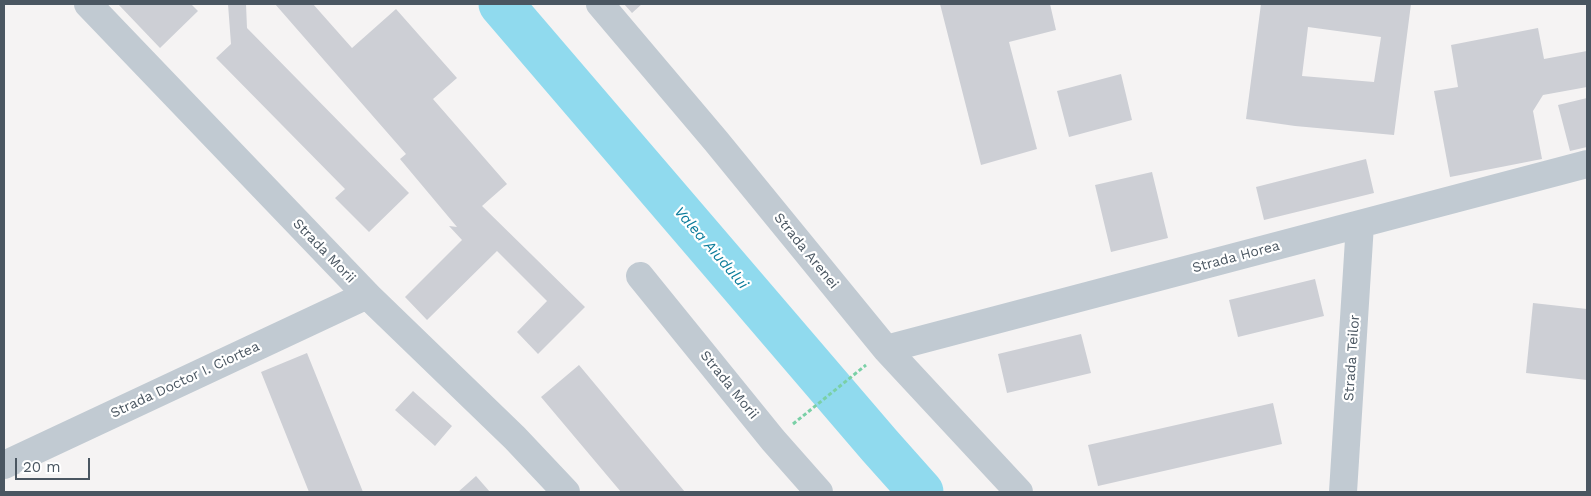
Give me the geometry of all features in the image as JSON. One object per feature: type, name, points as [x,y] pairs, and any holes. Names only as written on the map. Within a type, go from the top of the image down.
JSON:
[{"type":"street","name":"Strada Morii","points":[[88,4],[367,295],[515,438],[566,492]]},
{"type":"street","name":"Strada Arenei","points":[[600,4],[716,140],[886,349],[1019,492]]},
{"type":"street","name":"Strada Horea","points":[[886,349],[1587,164]]},
{"type":"street","name":"Strada Teilor","points":[[1343,492],[1360,224]]},
{"type":"street","name":"Strada Morii","points":[[640,276],[773,440],[819,492]]},
{"type":"street","name":"Strada Doctor I. Ciortea","points":[[4,465],[367,295]]},
{"type":"path","points":[[773,440],[886,349]]},
{"type":"building","points":[[118,4],[191,4],[198,11],[160,48]]},
{"type":"building","points":[[228,4],[246,4],[247,28],[409,193],[369,232],[335,198],[345,189],[216,58],[231,44]]},
{"type":"building","points":[[275,4],[313,4],[352,48],[396,9],[457,78],[433,99],[507,184],[482,206],[585,307],[538,354],[517,332],[547,301],[497,251],[427,320],[405,297],[462,240],[449,226],[457,227],[400,159],[406,154]]},
{"type":"building","points":[[624,4],[642,4],[632,13]]},
{"type":"building","points":[[940,4],[1050,4],[1056,30],[1009,42],[1037,149],[981,165]]},
{"type":"building","points":[[1261,4],[1411,4],[1394,135],[1295,126],[1246,119]],"holes":[[[1308,27],[1381,37],[1374,82],[1302,76]]]},
{"type":"building","points":[[1538,28],[1544,59],[1587,51],[1587,87],[1543,95],[1533,111],[1542,159],[1450,177],[1434,91],[1458,87],[1451,45]]},
{"type":"building","points":[[1121,74],[1132,120],[1069,137],[1057,91]]},
{"type":"building","points":[[1587,98],[1587,147],[1570,151],[1558,105]]},
{"type":"building","points":[[1366,159],[1374,193],[1264,220],[1256,187]]},
{"type":"building","points":[[1152,172],[1168,238],[1111,252],[1095,185]]},
{"type":"building","points":[[1315,279],[1324,316],[1238,337],[1229,300]]},
{"type":"building","points":[[1533,303],[1587,309],[1587,380],[1526,373]]},
{"type":"building","points":[[1081,334],[1091,373],[1007,393],[998,354]]},
{"type":"building","points":[[307,353],[363,492],[309,492],[261,372]]},
{"type":"building","points":[[579,365],[685,492],[621,492],[541,397]]},
{"type":"building","points":[[413,391],[452,426],[435,446],[395,410]]},
{"type":"building","points":[[1273,403],[1282,444],[1098,486],[1088,445]]},
{"type":"building","points":[[476,476],[490,492],[458,492]]},
{"type":"waterway","name":"Valea Aiudului","points":[[501,4],[921,492]]}]
